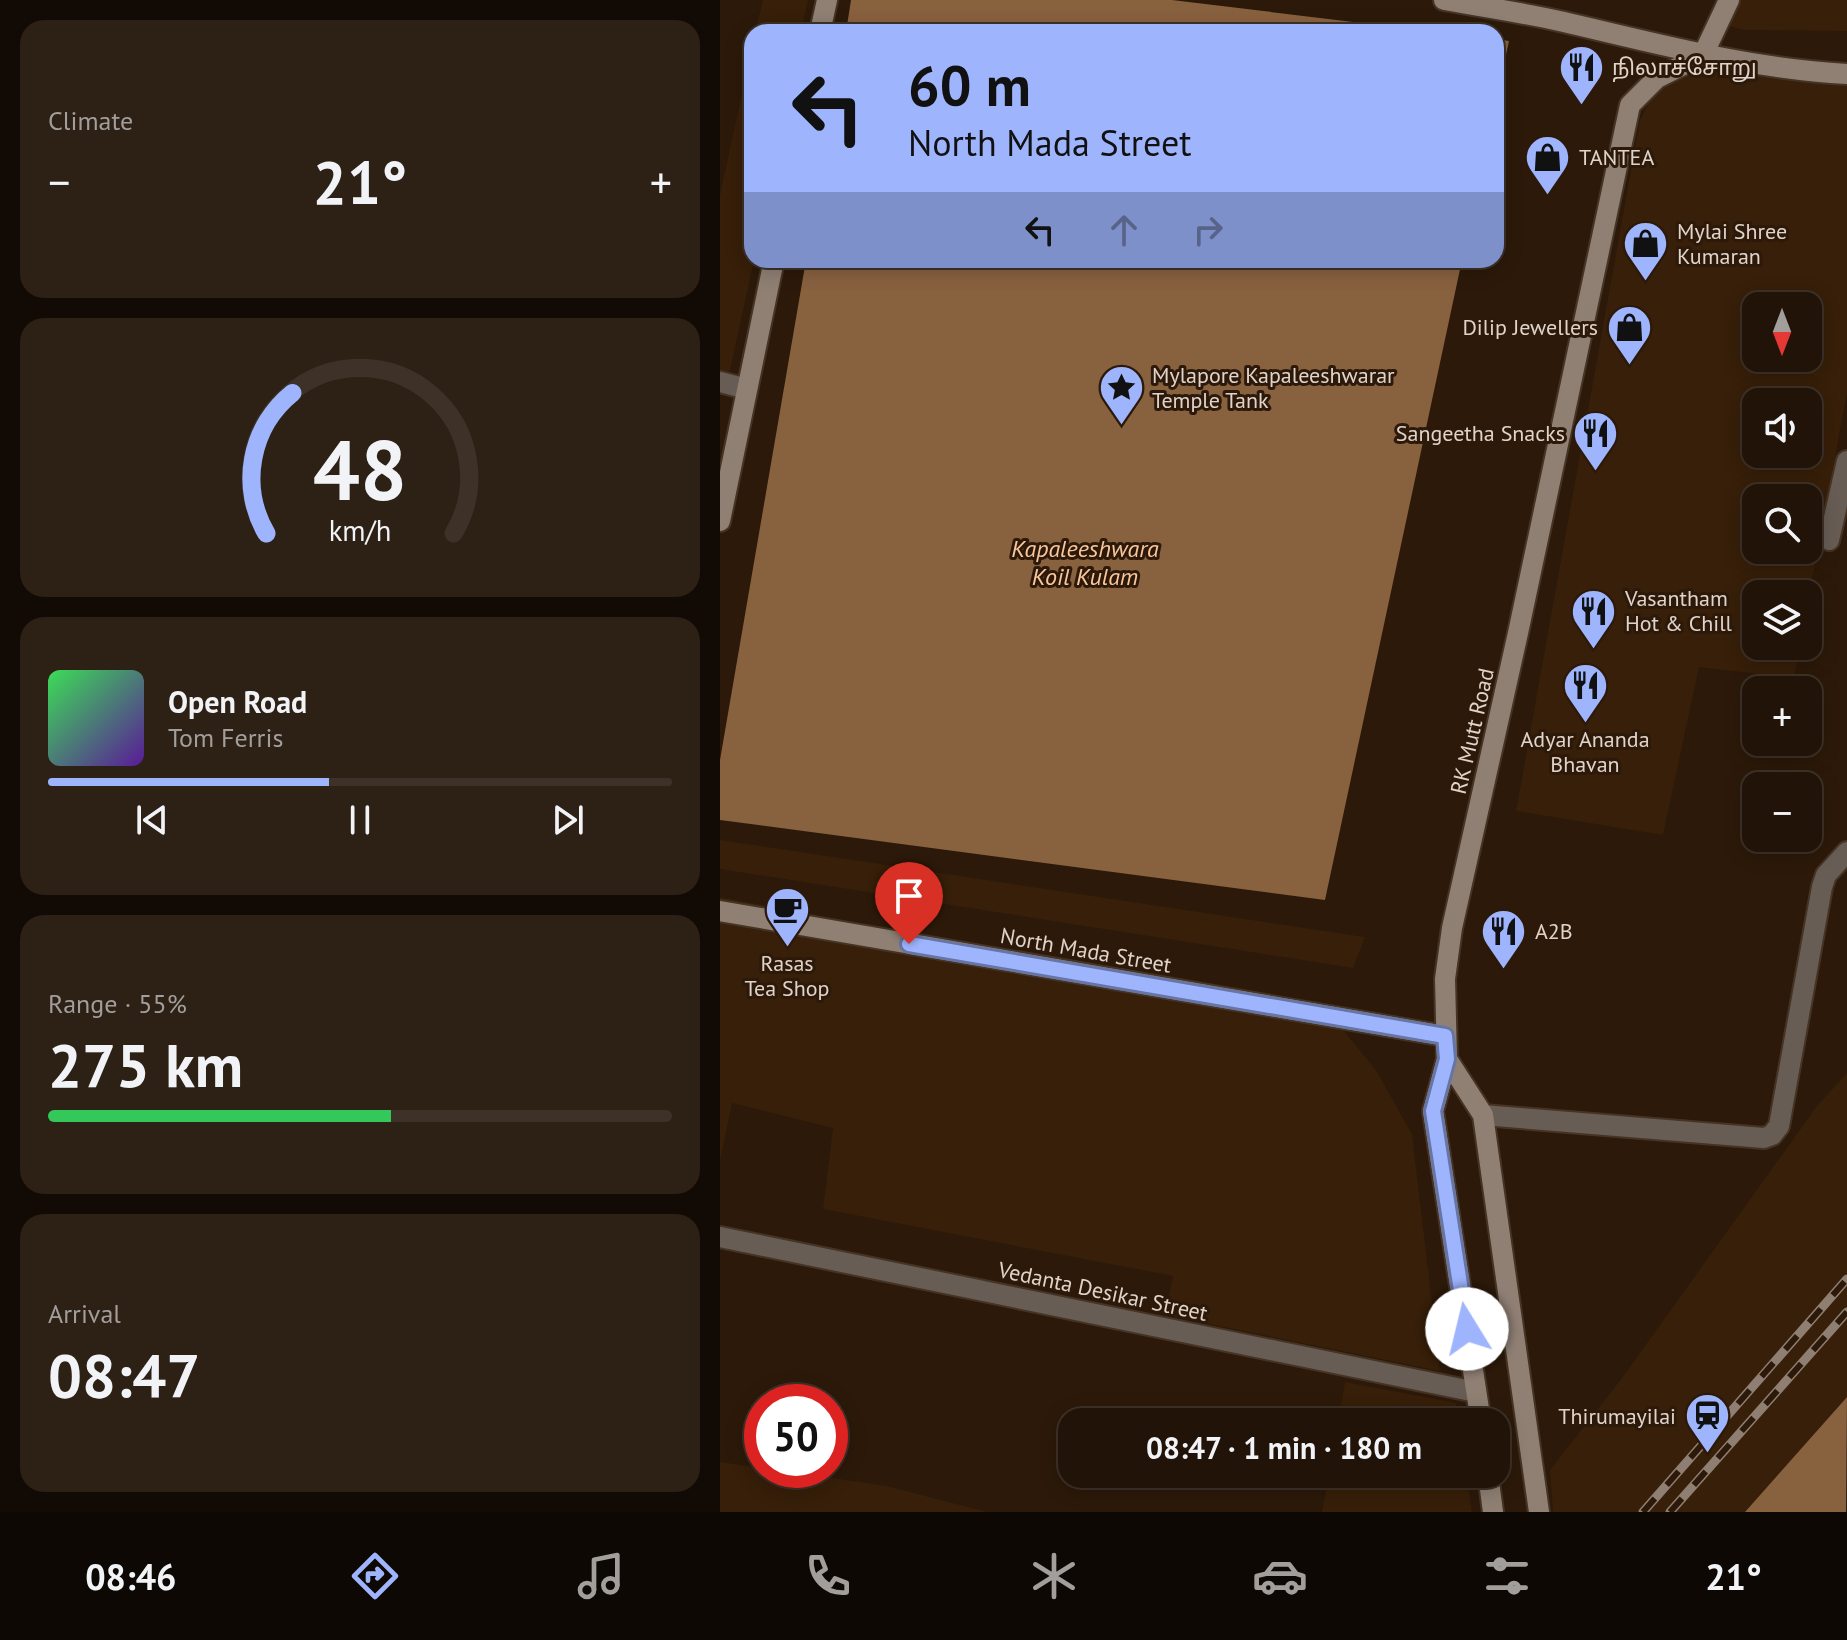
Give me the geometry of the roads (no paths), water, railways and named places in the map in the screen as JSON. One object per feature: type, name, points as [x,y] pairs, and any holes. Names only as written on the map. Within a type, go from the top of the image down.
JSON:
[{"type":"main road","points":[[822,24],[827,0]]},
{"type":"main road","points":[[1444,0],[1560,21],[1703,55],[1801,72],[1847,74]]},
{"type":"main road","points":[[1703,55],[1729,0]]},
{"type":"main road","name":"RK Mutt Road","points":[[1539,1512],[1483,1115],[1447,1059],[1445,979],[1452,928],[1630,105],[1657,78],[1703,55]]},
{"type":"main road","points":[[720,521],[772,268]]},
{"type":"main road","name":"North Mada Street","points":[[720,911],[1445,1036]]},
{"type":"main road","points":[[1447,1059],[1433,1111],[1479,1408]]},
{"type":"main road","points":[[1490,1488],[1493,1512]]},
{"type":"street","points":[[720,382],[747,389]]},
{"type":"street","points":[[1829,540],[1847,461]]},
{"type":"street","points":[[1483,1115],[1764,1138],[1772,1135],[1779,1126],[1822,887],[1826,875],[1847,852]]},
{"type":"street","name":"Vedanta Desikar Street","points":[[720,1237],[1476,1392]]},
{"type":"water","points":[[851,0],[1172,0],[1370,24],[847,24]]},
{"type":"water","points":[[1504,40],[1509,41],[1504,64]]},
{"type":"water","name":"Kapaleeshwara Koil Kulam","points":[[805,268],[1460,268],[1325,900],[720,820],[720,760]]},
{"type":"water","points":[[1847,1397],[1846,1512],[1745,1512]]},
{"type":"railway","points":[[1643,1512],[1847,1279]]},
{"type":"railway","points":[[1670,1512],[1847,1312]]},
{"type":"place","name":"நிலாச்சோறு","points":[[1581,106]]},
{"type":"place","name":"TANTEA","points":[[1548,196]]},
{"type":"place","name":"Mylai Shree Kumaran","points":[[1646,283]]},
{"type":"place","name":"Dilip Jewellers","points":[[1629,366]]},
{"type":"place","name":"Mylapore Kapaleeshwarar Temple Tank","points":[[1121,427]]},
{"type":"place","name":"Sangeetha Snacks","points":[[1596,472]]},
{"type":"place","name":"Vasantham Hot & Chill","points":[[1594,650]]},
{"type":"place","name":"Adyar Ananda Bhavan","points":[[1585,725]]},
{"type":"place","name":"Rasas Tea Shop","points":[[787,949]]},
{"type":"place","name":"A2B","points":[[1504,970]]},
{"type":"place","name":"Thirumayilai","points":[[1707,1455]]}]
